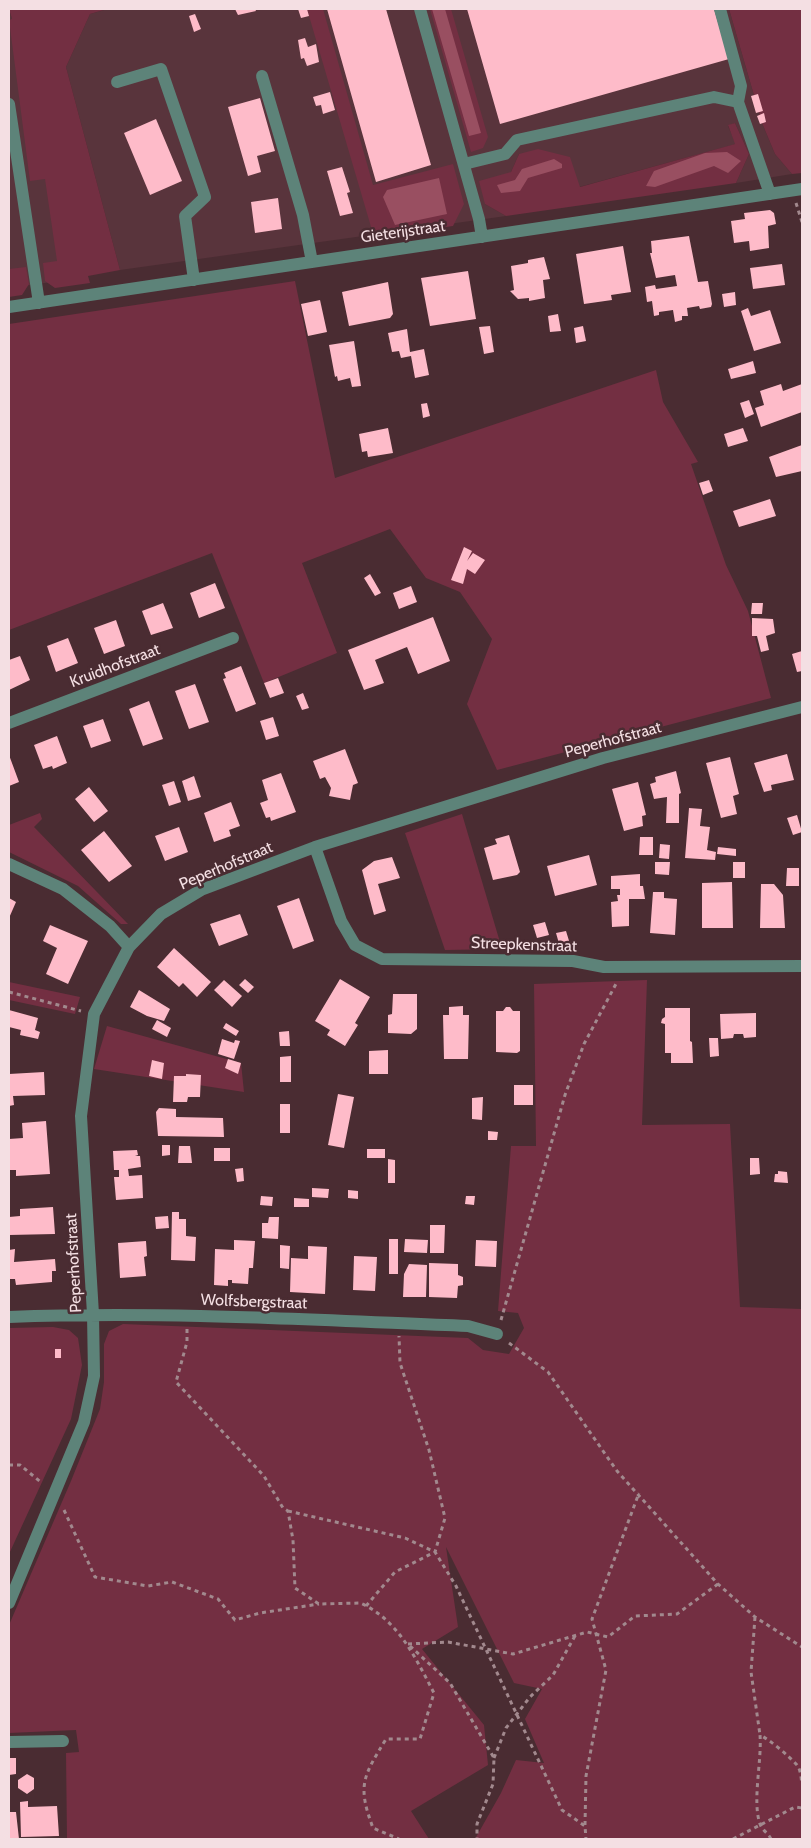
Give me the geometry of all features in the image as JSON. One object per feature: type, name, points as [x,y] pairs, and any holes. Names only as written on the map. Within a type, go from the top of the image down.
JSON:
[{"type":"street","points":[[420,9],[464,164],[482,237]]},
{"type":"street","points":[[720,9],[742,86],[738,102],[770,194]]},
{"type":"street","points":[[117,82],[161,69],[206,197],[185,216],[194,280]]},
{"type":"street","points":[[262,76],[303,215],[312,262]]},
{"type":"street","points":[[464,164],[505,154],[517,140],[714,97],[738,102]]},
{"type":"street","points":[[9,104],[39,302]]},
{"type":"street","name":"Gieterijstraat","points":[[9,307],[802,189]]},
{"type":"street","name":"Kruidhofstraat","points":[[9,723],[233,638]]},
{"type":"street","name":"Peperhofstraat","points":[[9,1602],[84,1422],[94,1376],[93,1314],[81,1116],[94,1014],[129,947],[161,914],[201,890],[315,846],[603,758],[802,708]]},
{"type":"street","name":"Streepkenstraat","points":[[315,846],[341,921],[355,945],[382,959],[573,961],[604,967],[802,966]]},
{"type":"street","points":[[9,864],[63,889],[110,926],[129,947]]},
{"type":"street","name":"Wolfsbergstraat","points":[[9,1317],[93,1314],[398,1323],[468,1326],[497,1334]]},
{"type":"street","points":[[9,1742],[63,1741]]},
{"type":"path","points":[[620,978],[584,1044],[565,1095],[535,1194],[514,1280],[497,1334],[548,1372],[617,1471],[639,1493],[718,1584],[754,1617],[802,1647]]},
{"type":"path","points":[[9,992],[84,1012]]},
{"type":"path","points":[[188,1316],[186,1342],[176,1382],[264,1476],[283,1508],[288,1511],[405,1538],[434,1552],[456,1586],[562,1810],[585,1826]]},
{"type":"path","points":[[366,1606],[395,1572],[434,1552],[445,1518],[429,1450],[400,1363],[398,1323]]},
{"type":"path","points":[[9,1466],[20,1466],[48,1487]]},
{"type":"path","points":[[586,1839],[586,1776],[606,1670],[592,1619],[639,1493]]},
{"type":"path","points":[[63,1509],[95,1577],[148,1586],[172,1582],[218,1599],[235,1620],[260,1613],[319,1604],[360,1603],[366,1606],[390,1625],[450,1682],[494,1758]]},
{"type":"path","points":[[288,1511],[293,1540],[294,1588],[319,1604]]},
{"type":"path","points":[[408,1644],[448,1642],[486,1647],[513,1654],[587,1632],[608,1636],[635,1616],[677,1614],[718,1584]]},
{"type":"path","points":[[754,1617],[751,1672],[762,1757],[756,1787],[760,1825],[771,1839]]},
{"type":"path","points":[[477,1839],[477,1824],[492,1784],[494,1758],[506,1728],[530,1697],[553,1675],[575,1635]]},
{"type":"path","points":[[399,1839],[373,1828],[365,1808],[362,1784],[370,1765],[386,1739],[420,1739],[434,1693],[408,1644]]},
{"type":"path","points":[[760,1735],[772,1741],[779,1750],[798,1766],[802,1784]]},
{"type":"path","points":[[733,1839],[795,1807],[802,1808]]},
{"type":"shaded area","points":[[9,9],[88,277],[9,288]]},
{"type":"shaded area","points":[[9,9],[107,9],[90,14],[66,67],[120,270],[88,276],[90,283],[55,288],[45,281],[43,263],[57,261],[45,179],[30,181],[9,20],[12,19]]},
{"type":"shaded area","points":[[107,9],[729,9],[762,123],[775,154],[792,174],[736,183],[749,154],[735,123],[728,126],[736,144],[579,187],[519,154],[511,172],[485,204],[506,216],[120,270],[66,67],[90,14]]},
{"type":"shaded area","points":[[307,9],[323,9],[373,185],[453,164],[464,204],[453,226],[374,237]]},
{"type":"shaded area","points":[[430,9],[451,9],[488,137],[483,148],[471,152]]},
{"type":"shaded area","points":[[432,9],[445,9],[481,133],[469,136]]},
{"type":"shaded area","points":[[729,9],[802,9],[802,173],[792,174],[775,154],[762,123]]},
{"type":"shaded area","points":[[735,123],[749,154],[736,183],[506,216],[485,204],[479,181],[511,172],[519,154],[538,149],[570,157],[580,187],[735,144],[728,125]]},
{"type":"shaded area","points":[[727,152],[741,161],[728,173],[714,166],[655,187],[646,186],[654,171],[705,153]]},
{"type":"shaded area","points":[[554,159],[562,164],[562,168],[528,178],[520,191],[501,193],[497,185],[515,180],[522,169]]},
{"type":"shaded area","points":[[439,178],[447,214],[395,225],[383,197],[387,190]]},
{"type":"shaded area","points":[[26,267],[29,284],[22,295],[9,297],[9,269]]},
{"type":"shaded area","points":[[295,281],[335,478],[656,370],[663,402],[698,462],[691,464],[726,565],[748,611],[771,698],[497,770],[467,704],[492,639],[460,592],[426,578],[390,529],[302,563],[337,653],[264,683],[212,553],[9,630],[9,324]]},
{"type":"shaded area","points":[[40,813],[42,819],[34,827],[128,924],[121,924],[78,886],[9,852],[9,825]]},
{"type":"shaded area","points":[[462,814],[502,949],[445,950],[405,833]]},
{"type":"shaded area","points":[[647,980],[642,1125],[730,1124],[740,1307],[802,1309],[802,1839],[475,1839],[501,1793],[516,1760],[544,1763],[525,1719],[542,1689],[514,1683],[446,1547],[458,1627],[422,1649],[484,1725],[488,1765],[411,1811],[429,1839],[67,1839],[66,1753],[79,1752],[76,1730],[9,1733],[9,1625],[100,1409],[104,1382],[104,1344],[109,1331],[123,1324],[468,1338],[483,1350],[509,1354],[524,1328],[518,1313],[498,1311],[511,1146],[536,1146],[534,984]]},
{"type":"shaded area","points":[[9,982],[80,997],[75,1014],[9,1000]]},
{"type":"shaded area","points":[[107,1026],[241,1063],[244,1092],[94,1069]]},
{"type":"shaded area","points":[[53,1327],[69,1330],[78,1338],[82,1365],[71,1419],[9,1554],[9,1328]]},
{"type":"building","points":[[235,9],[255,9],[256,11],[238,15]]},
{"type":"building","points":[[298,9],[307,9],[309,16],[301,18]]},
{"type":"building","points":[[327,9],[386,9],[431,165],[376,182]]},
{"type":"building","points":[[467,9],[714,9],[729,59],[500,124]]},
{"type":"building","points":[[195,14],[201,29],[194,32],[189,16]]},
{"type":"building","points":[[305,38],[308,47],[316,44],[319,62],[307,66],[304,58],[301,59],[298,40]]},
{"type":"building","points":[[330,92],[335,110],[323,114],[321,105],[316,106],[313,97]]},
{"type":"building","points":[[758,94],[763,111],[756,113],[751,96]]},
{"type":"building","points":[[260,98],[275,151],[257,156],[261,172],[248,176],[228,107]]},
{"type":"building","points":[[764,113],[766,122],[760,124],[757,116]]},
{"type":"building","points":[[156,119],[182,181],[150,195],[124,133]]},
{"type":"building","points":[[342,167],[350,192],[347,193],[353,213],[340,216],[327,171]]},
{"type":"building","points":[[278,198],[282,229],[255,233],[251,202]]},
{"type":"building","points":[[770,210],[774,213],[776,224],[768,226],[769,248],[750,251],[749,241],[734,243],[731,221],[745,219],[744,213]]},
{"type":"building","points":[[689,236],[698,282],[708,281],[711,307],[700,309],[699,306],[687,308],[688,316],[682,316],[682,320],[675,322],[673,310],[659,312],[659,315],[654,316],[652,301],[647,302],[645,287],[655,285],[656,289],[677,286],[675,275],[656,278],[650,253],[652,253],[651,241]]},
{"type":"building","points":[[623,246],[631,292],[611,295],[612,300],[584,304],[576,254]]},
{"type":"building","points":[[544,257],[550,279],[543,280],[545,298],[529,301],[529,298],[518,299],[510,291],[514,290],[511,266],[528,263],[528,260]]},
{"type":"building","points":[[782,264],[785,285],[753,289],[750,268]]},
{"type":"building","points":[[468,271],[476,319],[430,326],[421,278]]},
{"type":"building","points":[[388,282],[393,314],[390,318],[349,326],[342,292]]},
{"type":"building","points":[[735,292],[736,305],[724,307],[722,294]]},
{"type":"building","points":[[320,300],[327,332],[308,336],[301,304]]},
{"type":"building","points":[[748,308],[751,316],[770,310],[781,343],[754,351],[741,311]]},
{"type":"building","points":[[558,314],[561,331],[550,332],[548,316]]},
{"type":"building","points":[[490,326],[494,352],[484,354],[479,327]]},
{"type":"building","points":[[583,326],[586,341],[576,343],[574,328]]},
{"type":"building","points":[[407,329],[410,352],[424,349],[429,375],[415,378],[411,356],[401,358],[399,351],[392,352],[388,333]]},
{"type":"building","points":[[354,341],[361,386],[352,387],[350,378],[338,381],[337,376],[335,377],[329,345]]},
{"type":"building","points":[[753,361],[756,373],[731,379],[728,369]]},
{"type":"building","points":[[781,384],[783,391],[802,384],[802,412],[761,427],[755,408],[764,405],[760,391]]},
{"type":"building","points":[[749,400],[754,414],[745,418],[740,403]]},
{"type":"building","points":[[427,403],[430,416],[423,418],[421,404]]},
{"type":"building","points":[[388,428],[393,453],[368,457],[367,451],[362,452],[359,434]]},
{"type":"building","points":[[743,428],[748,441],[728,447],[724,434]]},
{"type":"building","points":[[802,445],[802,471],[776,477],[769,457]]},
{"type":"building","points":[[709,480],[713,491],[703,495],[699,483]]},
{"type":"building","points":[[770,499],[776,516],[739,527],[733,511]]},
{"type":"building","points":[[464,547],[472,551],[467,561],[473,553],[485,560],[475,574],[467,569],[463,584],[451,580]]},
{"type":"building","points":[[370,574],[381,593],[375,596],[364,578]]},
{"type":"building","points":[[215,583],[225,608],[199,618],[190,593]]},
{"type":"building","points":[[411,586],[417,602],[399,609],[393,593]]},
{"type":"building","points":[[163,603],[173,628],[151,635],[142,611]]},
{"type":"building","points":[[752,603],[763,603],[762,614],[751,614]]},
{"type":"building","points":[[433,617],[450,661],[418,674],[407,647],[375,660],[384,683],[364,690],[348,650]]},
{"type":"building","points":[[752,618],[773,619],[775,633],[766,636],[769,650],[761,652],[757,636],[752,636]]},
{"type":"building","points":[[116,620],[125,646],[104,654],[94,628]]},
{"type":"building","points":[[68,638],[78,663],[56,672],[47,646]]},
{"type":"building","points":[[802,651],[802,671],[797,672],[792,654]]},
{"type":"building","points":[[20,656],[30,680],[9,690],[9,660]]},
{"type":"building","points":[[241,666],[256,704],[236,712],[223,679],[226,678],[224,673]]},
{"type":"building","points":[[278,678],[284,693],[270,698],[264,683]]},
{"type":"building","points":[[195,684],[209,722],[189,729],[175,691]]},
{"type":"building","points":[[303,693],[309,708],[302,710],[296,696]]},
{"type":"building","points":[[149,701],[163,739],[143,746],[129,709]]},
{"type":"building","points":[[273,717],[279,736],[266,740],[260,721]]},
{"type":"building","points":[[103,719],[111,741],[91,748],[83,726]]},
{"type":"building","points":[[57,736],[67,763],[53,769],[52,766],[43,769],[34,745]]},
{"type":"building","points":[[345,749],[358,783],[353,785],[350,800],[329,796],[331,788],[325,777],[320,779],[313,761]]},
{"type":"building","points":[[787,754],[794,780],[771,785],[772,790],[764,792],[754,763]]},
{"type":"building","points":[[9,755],[19,782],[9,786]]},
{"type":"building","points":[[730,757],[739,794],[733,796],[737,814],[721,818],[706,763]]},
{"type":"building","points":[[676,771],[681,793],[679,794],[679,823],[666,823],[667,797],[654,799],[650,784],[656,782],[655,777]]},
{"type":"building","points":[[281,773],[296,812],[271,821],[270,817],[266,818],[260,803],[268,800],[262,780]]},
{"type":"building","points":[[194,776],[201,797],[188,801],[182,781]]},
{"type":"building","points":[[174,781],[181,802],[169,806],[162,785]]},
{"type":"building","points":[[638,782],[646,815],[642,816],[643,826],[624,831],[612,789]]},
{"type":"building","points":[[89,787],[108,811],[94,822],[75,799]]},
{"type":"building","points":[[231,802],[240,826],[229,830],[231,836],[214,842],[204,813]]},
{"type":"building","points":[[689,808],[702,809],[700,826],[710,827],[707,850],[716,852],[715,860],[685,858]]},
{"type":"building","points":[[797,815],[802,832],[793,835],[787,818]]},
{"type":"building","points":[[179,827],[188,852],[165,861],[155,836]]},
{"type":"building","points":[[104,831],[132,866],[109,882],[81,850]]},
{"type":"building","points":[[509,835],[520,872],[517,875],[493,880],[484,848],[497,844],[495,839]]},
{"type":"building","points":[[640,837],[653,837],[653,855],[639,855]]},
{"type":"building","points":[[660,844],[670,845],[669,859],[659,858]]},
{"type":"building","points":[[718,847],[736,849],[736,856],[717,854]]},
{"type":"building","points":[[589,855],[597,885],[555,896],[547,866]]},
{"type":"building","points":[[392,857],[400,878],[378,884],[386,911],[374,915],[362,870],[374,861]]},
{"type":"building","points":[[655,862],[670,862],[669,875],[655,874]]},
{"type":"building","points":[[733,862],[745,862],[745,878],[733,878]]},
{"type":"building","points":[[787,868],[799,868],[799,886],[786,886]]},
{"type":"building","points":[[640,874],[640,886],[643,886],[645,899],[629,899],[629,926],[612,927],[611,902],[618,901],[617,895],[620,895],[620,889],[611,889],[611,876]]},
{"type":"building","points":[[732,882],[733,928],[702,928],[702,883]]},
{"type":"building","points":[[761,884],[774,884],[783,895],[785,928],[760,928]]},
{"type":"building","points":[[653,892],[664,892],[664,898],[677,899],[675,935],[650,933]]},
{"type":"building","points":[[9,898],[16,902],[9,918]]},
{"type":"building","points":[[299,898],[314,941],[293,949],[277,906]]},
{"type":"building","points":[[240,914],[248,935],[219,946],[210,924]]},
{"type":"building","points":[[545,922],[549,935],[537,938],[533,925]]},
{"type":"building","points":[[50,925],[88,941],[68,984],[46,974],[57,948],[43,941]]},
{"type":"building","points":[[566,931],[570,944],[560,947],[556,933]]},
{"type":"building","points":[[174,948],[211,982],[197,997],[183,983],[179,987],[157,967]]},
{"type":"building","points":[[245,979],[254,987],[248,993],[239,985]]},
{"type":"building","points":[[340,979],[370,997],[355,1023],[358,1025],[345,1046],[327,1035],[330,1030],[315,1021]]},
{"type":"building","points":[[224,980],[242,996],[232,1007],[214,990]]},
{"type":"building","points":[[139,990],[170,1009],[164,1021],[147,1016],[130,1007]]},
{"type":"building","points":[[393,994],[417,994],[417,1029],[411,1034],[388,1033],[388,1015],[392,1014]]},
{"type":"building","points":[[463,1006],[463,1015],[469,1015],[468,1059],[444,1059],[443,1015],[449,1015],[449,1007]]},
{"type":"building","points":[[506,1007],[510,1007],[513,1011],[520,1011],[520,1051],[517,1053],[496,1052],[496,1011],[503,1011]]},
{"type":"building","points":[[665,1008],[690,1008],[690,1041],[692,1042],[693,1063],[671,1063],[671,1053],[665,1053],[665,1024],[661,1023],[665,1017]]},
{"type":"building","points":[[9,1010],[38,1018],[35,1030],[40,1032],[38,1039],[20,1035],[21,1030],[9,1027]]},
{"type":"building","points":[[756,1013],[756,1037],[744,1038],[743,1034],[734,1034],[733,1038],[721,1039],[720,1014]]},
{"type":"building","points":[[157,1020],[171,1028],[167,1037],[152,1029]]},
{"type":"building","points":[[226,1023],[239,1031],[236,1036],[223,1028]]},
{"type":"building","points":[[289,1031],[290,1046],[280,1046],[279,1032]]},
{"type":"building","points":[[709,1038],[718,1038],[719,1056],[710,1057]]},
{"type":"building","points":[[222,1039],[234,1043],[235,1040],[240,1041],[234,1059],[218,1054]]},
{"type":"building","points":[[388,1050],[388,1074],[369,1074],[369,1051]]},
{"type":"building","points":[[291,1056],[291,1082],[280,1082],[280,1057]]},
{"type":"building","points":[[228,1059],[241,1063],[238,1074],[225,1068]]},
{"type":"building","points":[[152,1060],[164,1063],[162,1079],[149,1076]]},
{"type":"building","points":[[44,1072],[45,1095],[13,1096],[14,1105],[9,1106],[9,1074]]},
{"type":"building","points":[[186,1074],[201,1075],[200,1097],[188,1097],[187,1102],[173,1102],[174,1076],[186,1076]]},
{"type":"building","points":[[514,1085],[533,1085],[533,1105],[514,1105]]},
{"type":"building","points":[[338,1094],[354,1097],[344,1148],[328,1145]]},
{"type":"building","points":[[483,1097],[482,1120],[472,1119],[472,1098]]},
{"type":"building","points":[[280,1104],[290,1104],[290,1133],[280,1133]]},
{"type":"building","points":[[159,1108],[176,1109],[176,1117],[223,1118],[224,1137],[158,1136],[156,1112]]},
{"type":"building","points":[[46,1121],[50,1174],[16,1176],[16,1170],[9,1170],[9,1139],[23,1138],[22,1123]]},
{"type":"building","points":[[488,1131],[498,1132],[497,1140],[488,1140]]},
{"type":"building","points":[[162,1145],[170,1145],[170,1155],[162,1156]]},
{"type":"building","points":[[179,1146],[190,1146],[192,1163],[178,1163]]},
{"type":"building","points":[[214,1148],[230,1148],[230,1161],[214,1161]]},
{"type":"building","points":[[367,1149],[385,1149],[385,1158],[367,1158]]},
{"type":"building","points":[[137,1150],[138,1155],[135,1156],[140,1156],[141,1167],[128,1169],[129,1176],[142,1175],[143,1198],[116,1200],[114,1177],[119,1177],[119,1170],[114,1170],[113,1151]]},
{"type":"building","points":[[750,1158],[759,1158],[760,1174],[750,1175]]},
{"type":"building","points":[[388,1159],[395,1160],[395,1183],[388,1183]]},
{"type":"building","points":[[243,1168],[244,1181],[237,1182],[235,1169]]},
{"type":"building","points":[[778,1171],[787,1172],[788,1183],[774,1182],[775,1174],[778,1174]]},
{"type":"building","points":[[312,1188],[329,1189],[328,1198],[312,1197]]},
{"type":"building","points":[[348,1190],[358,1191],[358,1199],[348,1198]]},
{"type":"building","points":[[261,1196],[273,1197],[272,1206],[260,1205]]},
{"type":"building","points":[[466,1196],[475,1196],[474,1205],[465,1204]]},
{"type":"building","points":[[294,1198],[309,1199],[309,1207],[294,1207]]},
{"type":"building","points":[[53,1207],[55,1234],[9,1235],[9,1217],[20,1216],[20,1209]]},
{"type":"building","points":[[172,1212],[179,1212],[179,1219],[186,1219],[186,1236],[196,1237],[195,1261],[171,1260]]},
{"type":"building","points":[[168,1216],[169,1228],[156,1229],[155,1217]]},
{"type":"building","points":[[269,1217],[279,1217],[278,1239],[262,1238],[262,1223],[268,1223]]},
{"type":"building","points":[[430,1225],[445,1225],[444,1253],[430,1253]]},
{"type":"building","points":[[389,1239],[398,1239],[398,1274],[389,1274]]},
{"type":"building","points":[[405,1239],[428,1240],[427,1253],[404,1252]]},
{"type":"building","points":[[234,1240],[255,1241],[253,1268],[249,1268],[248,1284],[232,1283],[232,1280],[228,1280],[228,1286],[214,1285],[215,1249],[234,1250]]},
{"type":"building","points":[[476,1240],[497,1241],[496,1267],[475,1266]]},
{"type":"building","points":[[146,1241],[147,1256],[144,1257],[146,1276],[120,1278],[118,1243]]},
{"type":"building","points":[[280,1245],[290,1246],[289,1269],[280,1268]]},
{"type":"building","points":[[308,1246],[327,1247],[325,1294],[290,1292],[291,1258],[308,1259]]},
{"type":"building","points":[[15,1249],[14,1262],[55,1259],[56,1271],[52,1271],[52,1282],[16,1285],[15,1279],[9,1279],[9,1250]]},
{"type":"building","points":[[354,1256],[377,1257],[375,1291],[353,1290]]},
{"type":"building","points":[[429,1263],[458,1264],[458,1275],[463,1277],[463,1285],[458,1286],[457,1298],[429,1297]]},
{"type":"building","points":[[409,1264],[427,1265],[426,1297],[403,1297],[404,1274]]},
{"type":"building","points":[[55,1349],[61,1349],[61,1358],[55,1358]]},
{"type":"building","points":[[9,1758],[16,1758],[16,1774],[9,1775]]},
{"type":"building","points":[[27,1774],[34,1778],[34,1789],[27,1794],[18,1788],[18,1780]]},
{"type":"building","points":[[28,1801],[28,1807],[57,1806],[59,1836],[21,1837],[20,1802]]},
{"type":"building","points":[[10,1812],[16,1812],[19,1839],[9,1839]]}]
